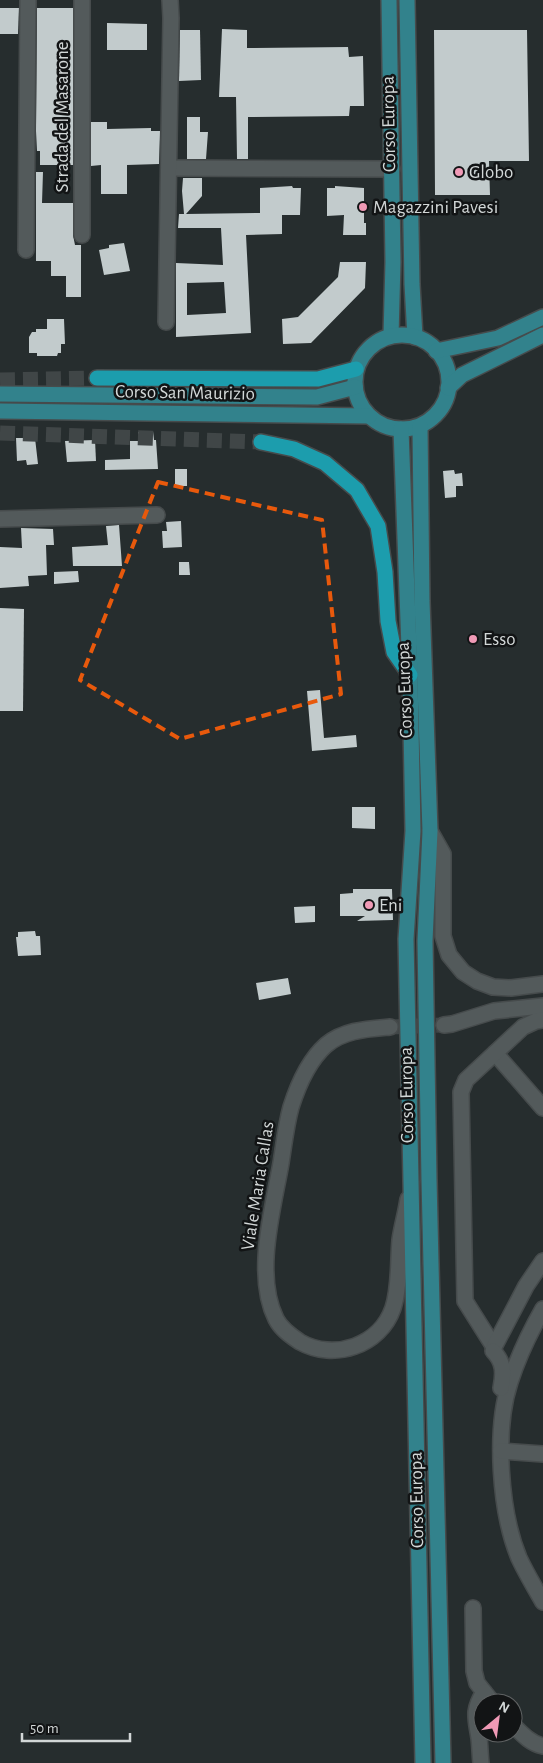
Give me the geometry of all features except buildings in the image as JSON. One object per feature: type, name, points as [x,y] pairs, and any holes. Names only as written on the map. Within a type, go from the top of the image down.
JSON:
[{"type":"highway","points":[[97,378],[318,379],[356,369]]},
{"type":"highway","points":[[261,442],[294,449],[326,463],[357,490],[378,526],[385,572],[388,621],[394,652],[410,675]]},
{"type":"main road","name":"Corso Europa","points":[[389,0],[393,262],[391,336]]},
{"type":"main road","name":"Corso Europa","points":[[407,0],[414,337]]},
{"type":"main road","points":[[436,351],[498,338],[543,317]]},
{"type":"main road","points":[[403,335],[414,337],[426,342],[444,362],[448,375],[448,388],[443,404],[434,417],[420,426],[402,429],[390,428],[369,416],[360,403],[355,387],[356,369],[370,348],[380,341],[391,336],[403,335]]},
{"type":"main road","points":[[448,388],[462,375],[543,335]]},
{"type":"main road","name":"Corso San Maurizio","points":[[0,394],[317,397],[355,387]]},
{"type":"main road","name":"Corso San Maurizio","points":[[0,411],[369,416]]},
{"type":"main road","name":"Corso Europa","points":[[420,426],[422,601],[430,831],[425,970],[443,1763]]},
{"type":"main road","name":"Corso Europa","points":[[402,429],[410,675],[412,831],[406,939],[423,1763]]},
{"type":"street","name":"Strada del Masarone","points":[[26,250],[28,0]]},
{"type":"street","name":"Strada del Masarone","points":[[82,0],[82,235]]},
{"type":"street","points":[[166,322],[170,168],[170,0]]},
{"type":"street","points":[[170,168],[392,169]]},
{"type":"street","points":[[0,519],[157,516]]},
{"type":"street","points":[[430,831],[443,854],[443,936],[449,955],[463,972],[477,981],[493,987],[511,988],[543,984]]},
{"type":"street","points":[[444,1025],[494,1011],[543,1006]]},
{"type":"street","points":[[543,1020],[523,1027],[466,1080],[461,1092],[465,1301],[494,1347],[526,1286],[543,1261]]},
{"type":"street","name":"Viale Maria Callas","points":[[390,1027],[363,1029],[344,1034],[326,1045],[310,1064],[291,1108],[269,1227],[266,1269],[269,1297],[276,1320],[289,1336],[323,1351],[354,1348],[367,1341],[385,1322],[393,1308],[400,1239],[411,1186]]},
{"type":"street","points":[[495,1053],[543,1108]]},
{"type":"street","points":[[543,1309],[531,1330],[510,1382],[503,1410],[501,1451],[505,1500],[511,1532],[519,1558],[543,1602]]},
{"type":"street","points":[[493,1351],[500,1358],[504,1370],[497,1404],[497,1415],[503,1424]]},
{"type":"street","points":[[501,1451],[543,1454]]},
{"type":"street","points":[[472,1608],[474,1671],[477,1683],[485,1693]]},
{"type":"street","points":[[523,1736],[543,1746]]},
{"type":"street","points":[[479,1743],[481,1763]]},
{"type":"highlighted area","points":[[158,482],[322,520],[341,694],[180,739],[80,680]]},
{"type":"tunnel","points":[[0,380],[97,378]]},
{"type":"tunnel","points":[[0,433],[261,442]]},
{"type":"tunnel","points":[[390,1027],[444,1025]]},
{"type":"place","name":"Globo","points":[[459,172]]},
{"type":"place","name":"Magazzini Pavesi","points":[[363,207]]},
{"type":"place","name":"Esso","points":[[473,639]]},
{"type":"place","name":"Eni","points":[[369,905]]}]
